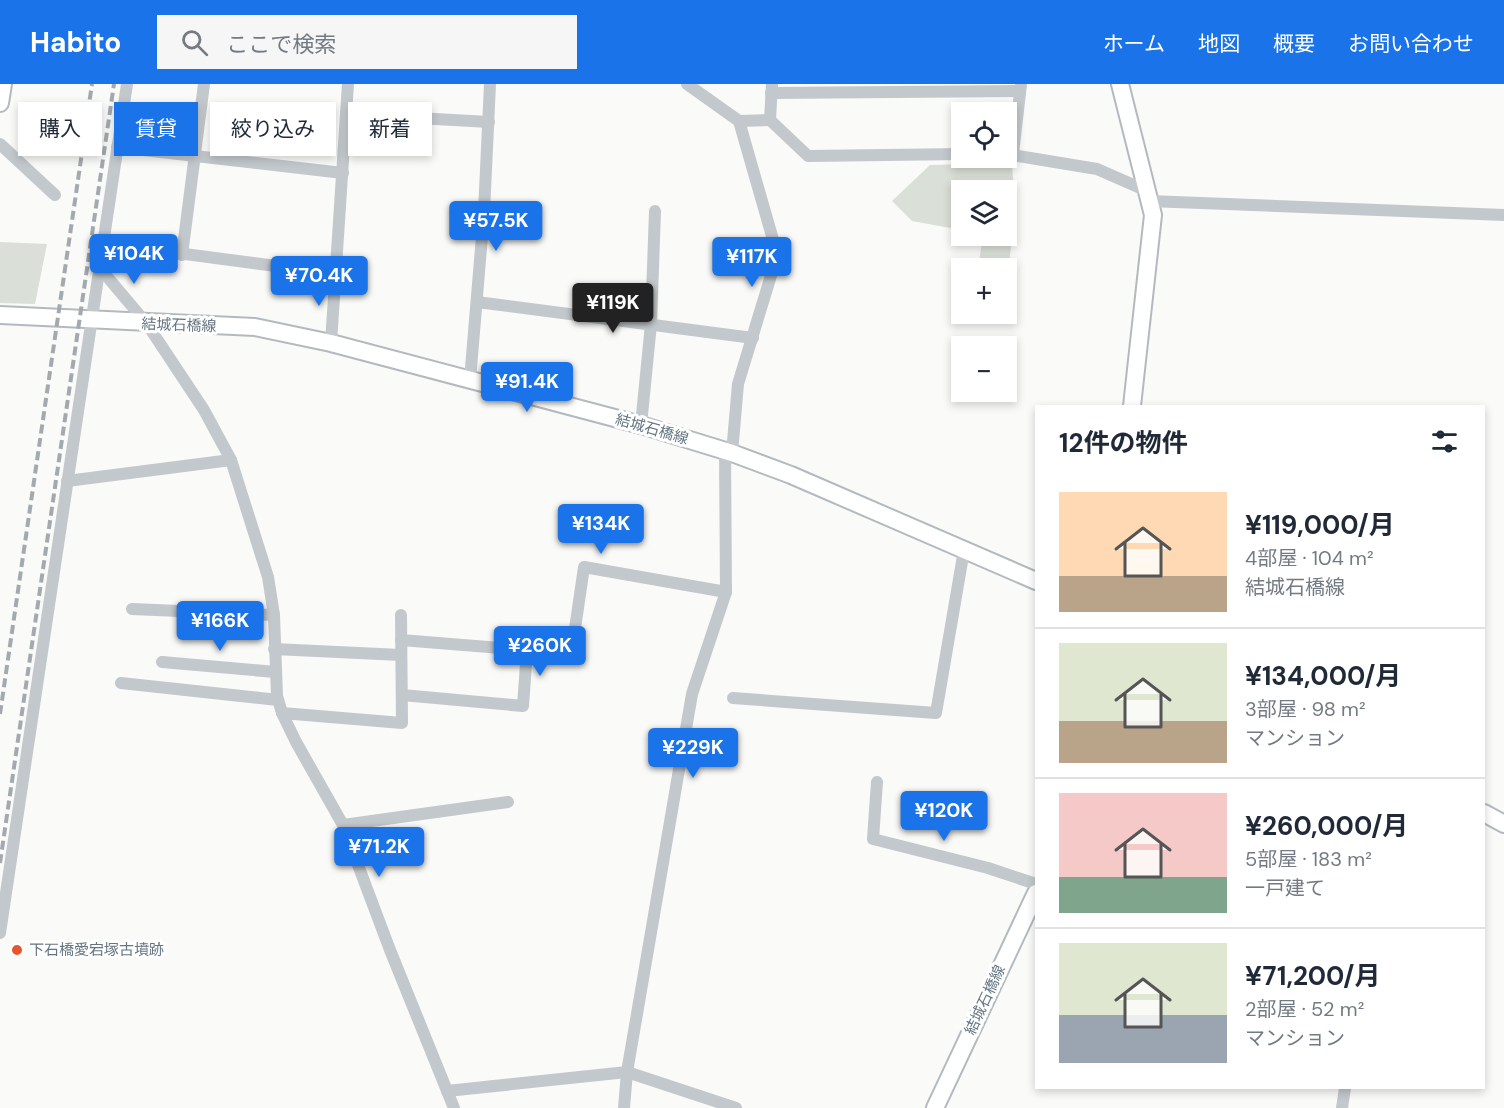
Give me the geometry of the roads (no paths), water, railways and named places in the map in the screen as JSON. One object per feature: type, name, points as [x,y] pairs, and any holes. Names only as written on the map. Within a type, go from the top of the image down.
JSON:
[{"type":"main road","points":[[0,103],[3,84]]},
{"type":"main road","points":[[1120,84],[1153,215],[1132,405]]},
{"type":"main road","name":"結城石橋線","points":[[0,315],[147,324],[255,327],[331,343],[641,425],[729,452],[791,475],[1035,581]]},
{"type":"main road","points":[[1485,814],[1504,824]]},
{"type":"main road","name":"結城石橋線","points":[[935,1108],[1035,895]]},
{"type":"street","points":[[123,102],[126,84]]},
{"type":"street","points":[[198,127],[204,84]]},
{"type":"street","points":[[331,343],[344,173],[348,84]]},
{"type":"street","points":[[470,380],[490,84]]},
{"type":"street","points":[[687,84],[739,121],[770,120],[808,156],[951,154]]},
{"type":"street","points":[[770,120],[772,88],[1020,87],[1017,107]]},
{"type":"street","points":[[346,114],[489,122]]},
{"type":"street","points":[[624,1108],[627,1072],[692,694],[726,592],[729,452],[738,384],[773,269],[774,243],[739,121]]},
{"type":"street","points":[[0,144],[55,195]]},
{"type":"street","points":[[1017,155],[1097,169],[1147,195],[1504,215]]},
{"type":"street","points":[[0,933],[116,156]]},
{"type":"street","points":[[182,255],[194,156],[344,173]]},
{"type":"street","points":[[641,425],[651,324],[655,211]]},
{"type":"street","points":[[102,243],[336,274]]},
{"type":"street","points":[[99,267],[147,324],[208,417],[231,460],[268,577],[274,615],[275,672],[282,713],[343,825],[390,950],[454,1108]]},
{"type":"street","points":[[477,302],[753,338]]},
{"type":"street","points":[[67,481],[231,460]]},
{"type":"street","points":[[733,698],[936,713],[964,550]]},
{"type":"street","points":[[571,656],[584,567],[726,592]]},
{"type":"street","points":[[132,609],[274,615]]},
{"type":"street","points":[[282,713],[402,723],[401,615]]},
{"type":"street","points":[[401,640],[527,650],[523,706],[402,695]]},
{"type":"street","points":[[274,649],[401,655]]},
{"type":"street","points":[[162,662],[275,672]]},
{"type":"street","points":[[121,684],[278,700]]},
{"type":"street","points":[[877,782],[873,839],[988,868],[1035,884]]},
{"type":"street","points":[[343,825],[508,802]]},
{"type":"street","points":[[447,1091],[627,1072],[736,1108]]},
{"type":"street","points":[[1342,1108],[1345,1089]]},
{"type":"railway","points":[[0,714],[92,84]]},
{"type":"railway","points":[[0,863],[114,84]]},
{"type":"place","name":"下石橋愛宕塚古墳跡","points":[[17,950]]}]
